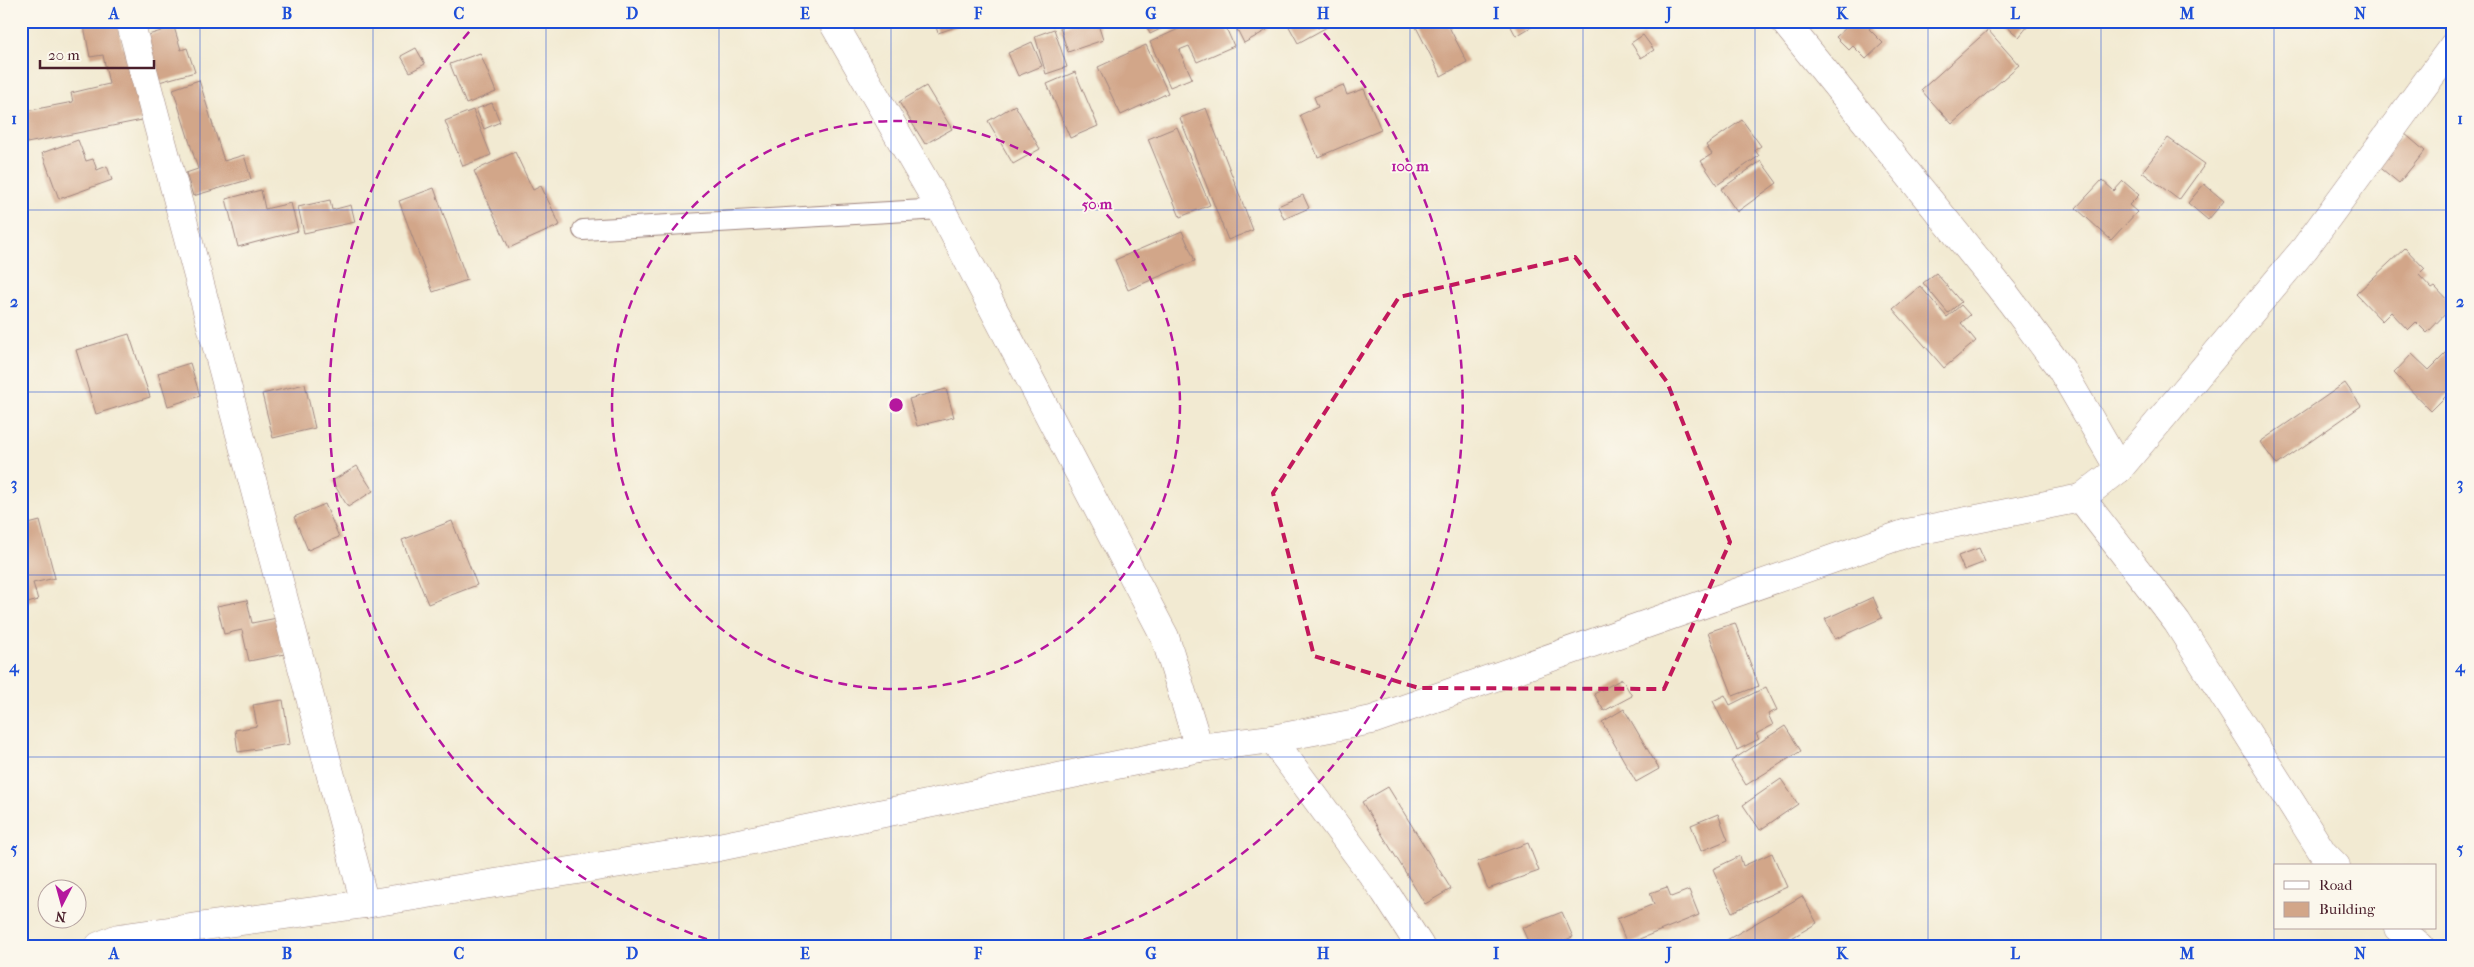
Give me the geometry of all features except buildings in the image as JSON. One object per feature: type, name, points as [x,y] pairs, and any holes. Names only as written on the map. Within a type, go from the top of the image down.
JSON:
[{"type":"street","points":[[130,21],[365,904]]},
{"type":"street","points":[[832,21],[941,209],[1165,637],[1198,748]]},
{"type":"street","points":[[1784,21],[2017,310],[2062,369],[2119,469]]},
{"type":"street","points":[[99,946],[118,938],[365,904],[714,848],[1198,748],[1272,739],[1372,720],[1907,533],[2082,498],[2119,469],[2305,248],[2453,46]]},
{"type":"street","points":[[2082,498],[2177,622],[2323,853],[2334,864]]},
{"type":"street","points":[[1272,739],[1385,892],[1420,946]]},
{"type":"street","points":[[2400,930],[2420,946]]},
{"type":"lane","points":[[584,230],[941,209]]},
{"type":"highlighted area","points":[[1575,257],[1667,382],[1730,542],[1664,689],[1419,688],[1314,656],[1273,493],[1399,297]]}]
